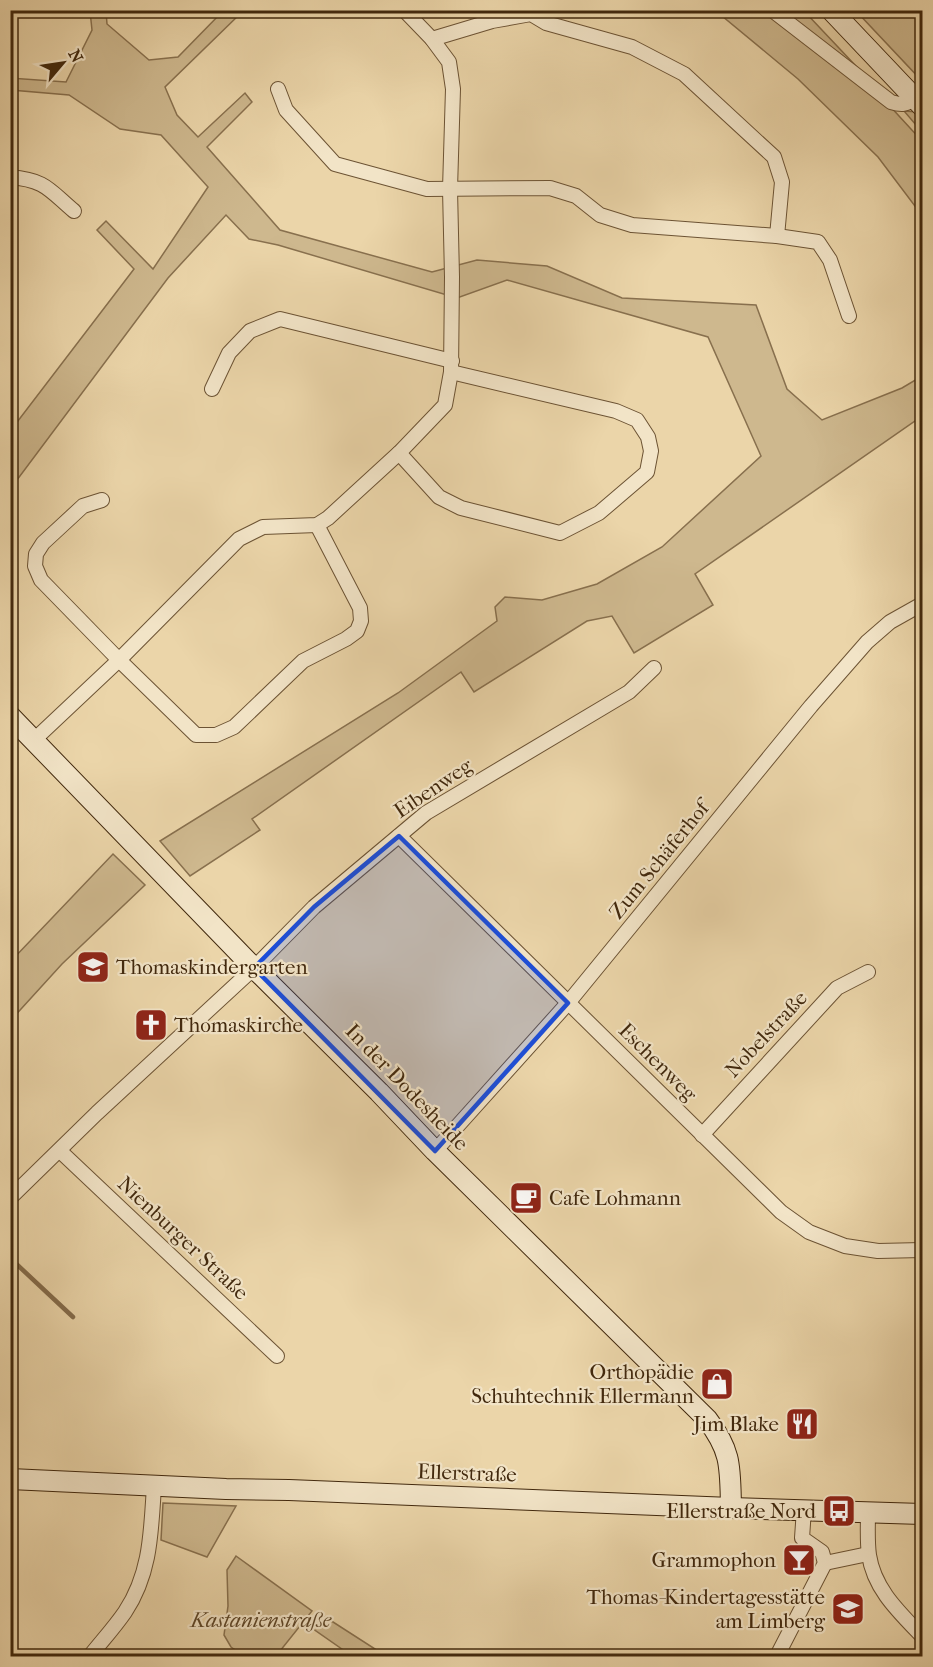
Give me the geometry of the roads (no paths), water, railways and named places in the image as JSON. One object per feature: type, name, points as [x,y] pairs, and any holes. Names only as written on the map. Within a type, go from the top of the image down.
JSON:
[{"type":"street","points":[[34,740],[119,660],[239,539],[262,526],[317,525],[328,518],[399,453],[445,405],[451,366],[450,189],[453,89],[449,62],[432,39],[404,10]]},
{"type":"street","points":[[772,10],[891,102],[901,105],[919,102]]},
{"type":"street","points":[[831,10],[919,102]]},
{"type":"street","points":[[432,39],[532,12],[546,23],[632,47],[684,74],[774,157],[782,182],[777,236]]},
{"type":"street","points":[[278,89],[286,110],[335,164],[427,189],[550,188],[576,195],[600,215],[632,225],[777,236],[818,242],[830,260],[849,316]]},
{"type":"street","points":[[10,177],[29,178],[46,186],[74,211]]},
{"type":"street","points":[[212,389],[229,353],[250,331],[280,319],[616,411],[637,420],[648,437],[651,451],[647,472],[599,513],[560,533],[461,508],[439,497],[399,453]]},
{"type":"street","points":[[102,500],[83,506],[43,543],[36,554],[35,566],[41,580],[196,735],[216,735],[234,727],[303,661],[357,631],[361,621],[360,608],[317,525]]},
{"type":"street","name":"Zum Schäferhof","points":[[435,1151],[568,1003],[811,706],[867,642],[891,622],[922,604]]},
{"type":"street","name":"Eibenweg","points":[[10,1198],[97,1113],[254,968],[314,907],[426,813],[629,692],[654,668]]},
{"type":"street","name":"In der Dodesheide","points":[[10,716],[435,1151],[707,1419],[719,1435],[727,1452],[731,1508]]},
{"type":"street","name":"Eschenweg","points":[[399,836],[781,1212],[809,1232],[845,1246],[878,1251],[922,1250]]},
{"type":"street","name":"Nobelstraße","points":[[702,1135],[837,988],[868,972]]},
{"type":"street","name":"Nienburger Straße","points":[[60,1151],[277,1356]]},
{"type":"street","name":"Ellerstraße","points":[[10,1479],[922,1514]]},
{"type":"street","points":[[90,1656],[125,1611],[142,1578],[149,1550],[154,1486]]},
{"type":"street","points":[[777,1656],[825,1563],[822,1552],[802,1538],[804,1509]]},
{"type":"street","points":[[868,1512],[868,1554],[874,1574],[894,1607],[922,1636]]},
{"type":"street","points":[[825,1563],[868,1554]]},
{"type":"waterway","points":[[10,1258],[73,1317]]},
{"type":"place","name":"Thomaskindergarten","points":[[93,967]]},
{"type":"place","name":"Thomaskirche","points":[[151,1025]]},
{"type":"place","name":"Cafe Lohmann","points":[[526,1198]]},
{"type":"place","name":"Orthopädie Schuhtechnik Ellermann","points":[[717,1384]]},
{"type":"place","name":"Jim Blake","points":[[802,1424]]},
{"type":"place","name":"Ellerstraße Nord","points":[[839,1511]]},
{"type":"place","name":"Grammophon","points":[[799,1560]]},
{"type":"place","name":"Thomas-Kindertagesstätte am Limberg","points":[[848,1609]]},
{"type":"park label","name":"Kastanienstraße","points":[[261,1620]]}]
